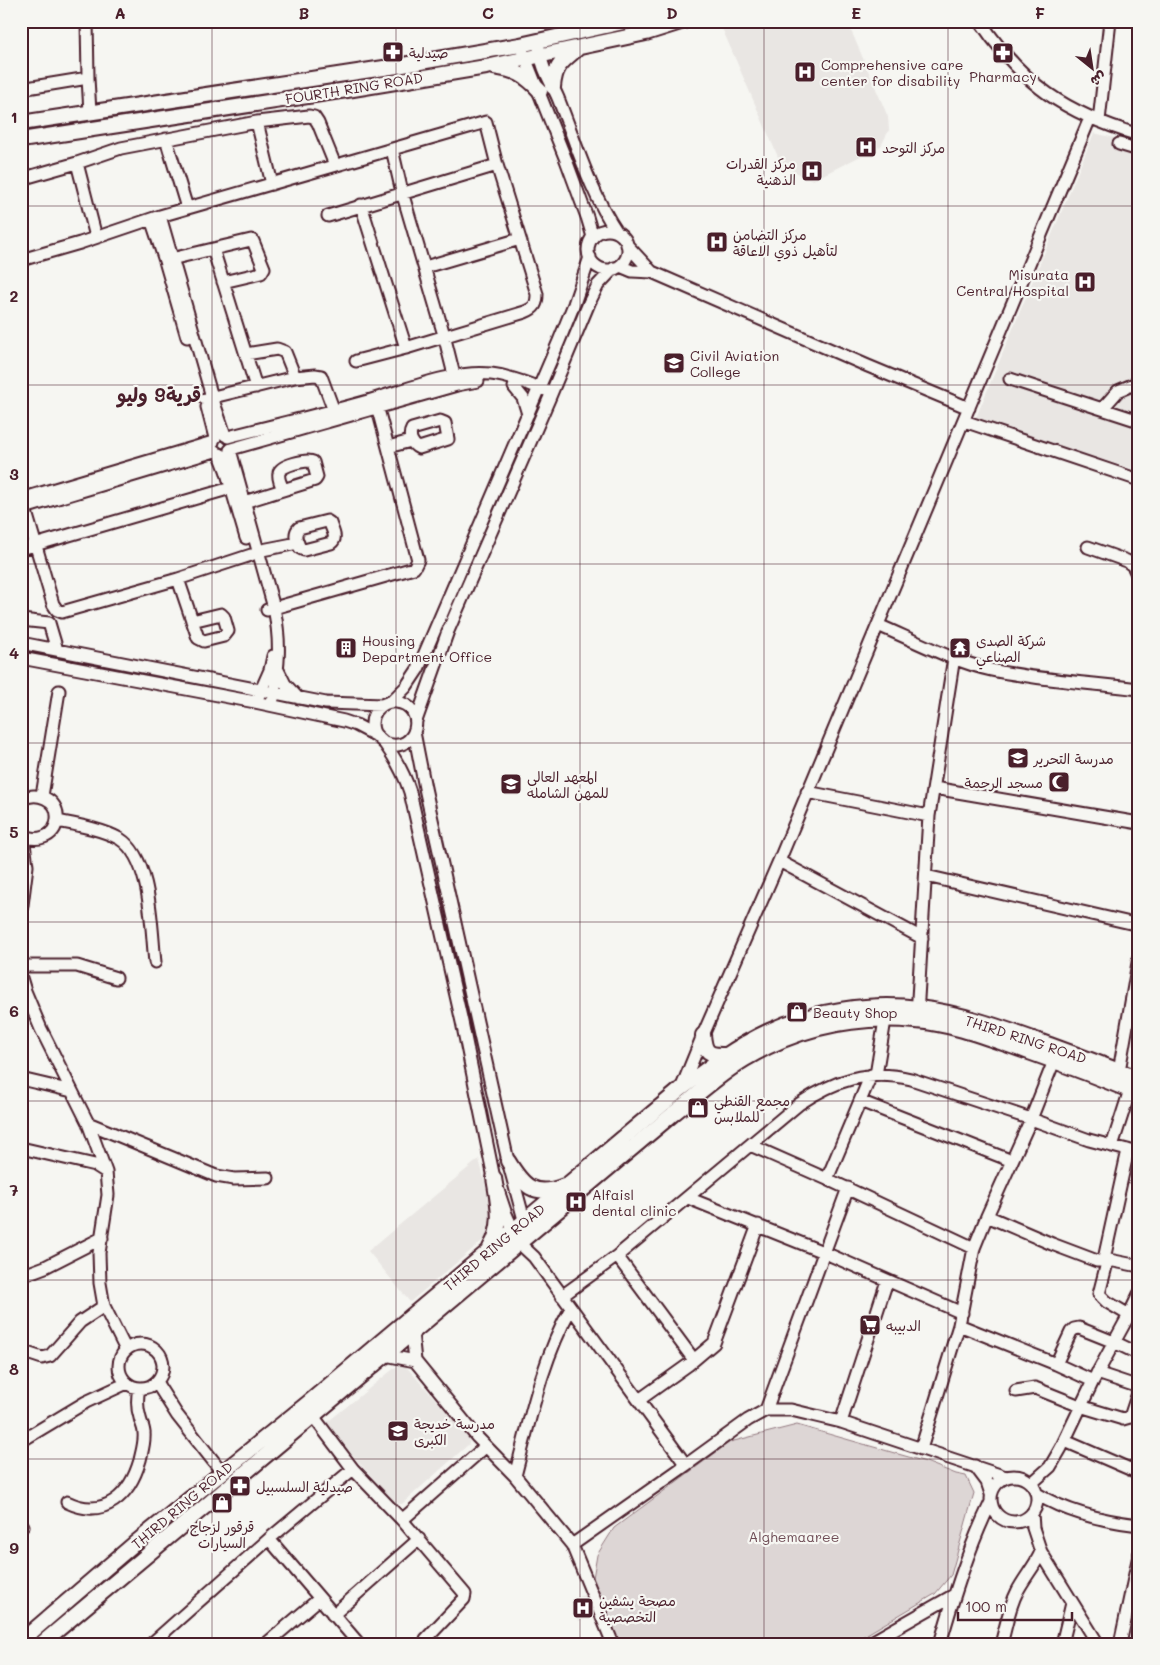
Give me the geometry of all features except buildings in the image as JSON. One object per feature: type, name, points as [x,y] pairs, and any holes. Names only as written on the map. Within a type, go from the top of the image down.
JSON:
[{"type":"main road","name":"FOURTH RING ROAD","points":[[539,48],[575,28],[628,21]]},
{"type":"main road","name":"FOURTH RING ROAD","points":[[21,123],[397,66],[539,48],[578,48],[646,33],[684,21]]},
{"type":"main road","points":[[486,67],[519,72],[547,89],[556,69],[562,61],[578,48]]},
{"type":"main road","name":"FOURTH RING ROAD","points":[[21,140],[486,67],[522,51]]},
{"type":"main road","name":"THIRD RING ROAD","points":[[21,1641],[192,1496],[308,1403],[570,1184],[681,1089],[726,1055],[765,1033],[798,1020],[859,1008],[917,1014],[951,1014],[1006,1029],[1119,1071],[1136,1088]]},
{"type":"main road","name":"THIRD RING ROAD","points":[[41,1644],[673,1114],[744,1059],[773,1044],[813,1030],[853,1021],[885,1020],[917,1014],[1136,1088]]},
{"type":"main road","points":[[703,1035],[704,1044],[708,1052],[726,1055]]},
{"type":"main road","points":[[508,1161],[522,1181],[534,1190],[550,1190],[570,1184]]},
{"type":"main road","points":[[487,1252],[494,1241],[500,1222],[494,1178]]},
{"type":"main road","points":[[192,1496],[203,1508]]},
{"type":"street","points":[[87,21],[90,112]]},
{"type":"street","points":[[980,21],[1001,50],[1028,80],[1064,105],[1094,119],[1139,135]]},
{"type":"street","points":[[681,1089],[969,408],[1094,119],[1110,21]]},
{"type":"street","points":[[539,48],[547,89],[593,237]]},
{"type":"street","points":[[522,51],[547,89],[604,211],[627,245],[652,272],[843,356],[969,408]]},
{"type":"street","points":[[21,89],[88,78]]},
{"type":"street","points":[[21,179],[121,148],[257,122],[309,116],[314,117],[318,123],[334,166]]},
{"type":"street","points":[[257,122],[272,184]]},
{"type":"street","points":[[21,260],[186,208],[486,122],[497,165],[537,294],[537,304],[525,312],[356,361]]},
{"type":"street","points":[[166,139],[186,208]]},
{"type":"street","points":[[1119,144],[1139,150]]},
{"type":"street","points":[[392,149],[402,192],[425,267],[455,381]]},
{"type":"street","points":[[77,163],[96,237]]},
{"type":"street","points":[[328,216],[402,192],[497,165]]},
{"type":"street","points":[[361,205],[406,348]]},
{"type":"street","points":[[156,217],[222,445],[244,502],[254,553]]},
{"type":"street","points":[[618,232],[604,230],[593,237],[588,247],[590,257],[597,266],[603,269],[617,267],[632,271],[652,272]]},
{"type":"street","points":[[425,267],[520,239]]},
{"type":"street","points":[[169,260],[253,241],[264,268],[261,273],[223,282]]},
{"type":"street","points":[[384,743],[390,745],[402,744],[407,741],[415,727],[448,631],[589,302],[598,285],[626,256],[627,245]]},
{"type":"street","points":[[213,249],[256,387]]},
{"type":"street","points":[[375,735],[372,722],[374,715],[406,687],[418,670],[538,391],[574,304],[590,257]]},
{"type":"street","points":[[246,354],[278,348],[285,352],[295,377]]},
{"type":"street","points":[[514,383],[531,376],[549,364]]},
{"type":"street","points":[[222,445],[377,404],[476,374],[491,374],[550,396]]},
{"type":"street","points":[[208,398],[295,377],[315,375],[321,376],[334,411]]},
{"type":"street","points":[[1010,379],[1139,421]]},
{"type":"street","points":[[1102,409],[1118,391],[1139,382]]},
{"type":"street","points":[[514,383],[523,398],[528,414]]},
{"type":"street","points":[[298,543],[254,553],[178,579],[69,612],[62,612],[57,610],[53,604],[22,502],[334,411],[377,404]]},
{"type":"street","points":[[271,609],[417,566],[418,560],[377,404]]},
{"type":"street","points":[[964,421],[1139,480]]},
{"type":"street","points":[[388,447],[411,440]]},
{"type":"street","points":[[222,445],[231,488],[271,609],[274,670],[272,706]]},
{"type":"street","points":[[21,548],[231,488]]},
{"type":"street","points":[[244,502],[283,489]]},
{"type":"street","points":[[1088,547],[1128,561],[1139,578]]},
{"type":"street","points":[[178,579],[192,621]]},
{"type":"street","points":[[49,623],[57,610]]},
{"type":"street","points":[[21,620],[49,623]]},
{"type":"street","points":[[49,623],[62,651],[64,666]]},
{"type":"street","points":[[878,625],[954,657],[990,669],[1027,676],[1139,689]]},
{"type":"street","points":[[21,643],[326,703],[405,704],[414,715],[425,788],[508,1161],[519,1226],[534,1257],[686,1464]]},
{"type":"street","points":[[917,1014],[929,816],[954,657]]},
{"type":"street","points":[[21,658],[255,702],[350,723],[375,735],[384,743],[406,780],[410,792],[460,1013],[494,1178],[506,1214],[519,1226]]},
{"type":"street","points":[[274,670],[298,698]]},
{"type":"street","points":[[249,687],[274,670]]},
{"type":"street","points":[[255,702],[274,670]]},
{"type":"street","points":[[42,796],[59,692]]},
{"type":"street","points":[[934,788],[1139,823]]},
{"type":"street","points":[[807,792],[929,816]]},
{"type":"street","points":[[21,800],[34,795],[42,796],[54,805],[57,812],[57,821],[50,833],[33,850],[27,866],[21,913]]},
{"type":"street","points":[[57,821],[113,836],[127,845],[136,855],[145,878],[155,962]]},
{"type":"street","points":[[27,866],[22,835],[36,839],[43,838]]},
{"type":"street","points":[[779,861],[922,938]]},
{"type":"street","points":[[926,876],[1139,925]]},
{"type":"street","points":[[1119,1071],[1139,957]]},
{"type":"street","points":[[21,966],[77,966],[116,978]]},
{"type":"street","points":[[21,978],[41,1029],[88,1123],[106,1172],[108,1195],[99,1253],[99,1268],[104,1306],[126,1350]]},
{"type":"street","points":[[827,1178],[860,1101],[874,1075],[885,1020]]},
{"type":"street","points":[[921,1448],[959,1325],[974,1248],[1054,1061]]},
{"type":"street","points":[[562,1296],[617,1256],[799,1104],[848,1079],[874,1075],[893,1075],[911,1079],[1031,1118],[1089,1140],[1133,1152],[1099,1294],[1107,1302],[1129,1315]]},
{"type":"street","points":[[21,1079],[72,1091]]},
{"type":"street","points":[[1112,1146],[1136,1088]]},
{"type":"street","points":[[860,1101],[1012,1161]]},
{"type":"street","points":[[88,1123],[216,1176],[234,1179],[268,1178]]},
{"type":"street","points":[[750,1145],[827,1178],[974,1248]]},
{"type":"street","points":[[21,1148],[95,1166],[106,1172]]},
{"type":"street","points":[[766,1410],[848,1188]]},
{"type":"street","points":[[688,1198],[823,1252],[962,1313]]},
{"type":"street","points":[[987,1216],[1097,1261],[1106,1259],[1139,1266]]},
{"type":"street","points":[[639,1400],[714,1343],[758,1225]]},
{"type":"street","points":[[21,1296],[22,1276],[41,1269],[102,1238]]},
{"type":"street","points":[[617,1256],[694,1360]]},
{"type":"street","points":[[841,1422],[887,1281]]},
{"type":"street","points":[[1098,1644],[1040,1549],[1033,1528],[1034,1489],[1050,1467],[1065,1441],[1080,1406],[1139,1294]]},
{"type":"street","points":[[21,1352],[42,1358],[50,1356],[80,1322],[104,1306]]},
{"type":"street","points":[[515,1476],[549,1355],[557,1333],[571,1308]]},
{"type":"street","points":[[959,1325],[1056,1364],[1139,1389],[1132,1413],[1127,1419],[1080,1406],[1035,1388],[1016,1390]]},
{"type":"street","points":[[1056,1364],[1071,1332],[1079,1328],[1139,1354]]},
{"type":"street","points":[[412,1332],[416,1361],[485,1447],[515,1476],[572,1546],[613,1644]]},
{"type":"street","points":[[140,1344],[150,1346],[158,1352],[163,1367],[162,1373],[156,1382],[146,1388],[127,1384],[120,1374],[119,1367],[122,1355],[126,1350],[140,1344]]},
{"type":"street","points":[[386,1355],[416,1361]]},
{"type":"street","points":[[156,1382],[176,1415],[222,1472]]},
{"type":"street","points":[[21,1441],[86,1402],[127,1384]]},
{"type":"street","points":[[67,1502],[88,1509],[101,1507],[118,1498],[132,1482],[141,1454],[144,1434],[138,1410],[139,1388]]},
{"type":"street","points":[[572,1546],[748,1420],[766,1410],[791,1410],[841,1422],[1006,1477],[1020,1476],[1056,1506],[1094,1518],[1139,1525]]},
{"type":"street","points":[[313,1416],[354,1469],[419,1539],[465,1594],[464,1599],[426,1639],[424,1644]]},
{"type":"street","points":[[1065,1441],[1139,1473]]},
{"type":"street","points":[[402,1520],[485,1447]]},
{"type":"street","points":[[975,1466],[986,1482],[993,1509],[998,1516],[1010,1521],[1040,1549]]},
{"type":"street","points":[[156,1642],[269,1540],[354,1469]]},
{"type":"street","points":[[940,1644],[954,1595],[994,1486],[1006,1477]]},
{"type":"street","points":[[978,1528],[1027,1518],[1034,1510],[1056,1506]]},
{"type":"street","points":[[333,1615],[419,1539]]},
{"type":"street","points":[[269,1540],[359,1644]]},
{"type":"street","points":[[1001,1644],[1015,1594],[1038,1560],[1040,1549]]},
{"type":"street","points":[[1120,1644],[1139,1555]]},
{"type":"street","points":[[868,1644],[954,1595]]},
{"type":"street","points":[[266,1644],[319,1599]]},
{"type":"street","points":[[1062,1644],[1072,1603]]},
{"type":"shaded area","name":"Comprehensive care center for disability","points":[[732,21],[847,21],[888,117],[889,130],[881,146],[813,180],[782,166],[721,26]]},
{"type":"shaded area","name":"Misurata Central Hospital","points":[[1094,133],[1139,144],[1139,471],[975,420]]},
{"type":"shaded area","points":[[479,1159],[494,1217],[487,1237],[410,1302],[368,1251]]},
{"type":"shaded area","name":"مدرسة خديجة الكبرى","points":[[402,1362],[470,1438],[469,1444],[402,1504],[395,1503],[325,1424]]},
{"type":"shaded area","name":"مصحة يشفين التخصصية","points":[[587,1594],[595,1616],[579,1621],[572,1599]]},
{"type":"green space","name":"Alghemaaree","points":[[797,1425],[926,1462],[966,1476],[974,1493],[951,1575],[935,1594],[850,1644],[620,1644],[612,1632],[600,1605],[593,1578],[597,1555],[614,1528],[730,1442]]},
{"type":"place","name":"صيدلية","points":[[393,52]]},
{"type":"place","name":"Pharmacy","points":[[1003,53]]},
{"type":"place","name":"Comprehensive care center for disability","points":[[805,72]]},
{"type":"place","name":"مركز التوحد","points":[[866,147]]},
{"type":"place","name":"مركز القدرات الذهنية","points":[[812,171]]},
{"type":"place","name":"مركز التضامن لتأهيل ذوي الاعاقة","points":[[717,242]]},
{"type":"place","name":"Misurata Central Hospital","points":[[1085,282]]},
{"type":"place","name":"Civil Aviation College","points":[[674,363]]},
{"type":"place","name":"Housing Department Office","points":[[346,648]]},
{"type":"place","name":"شركة الصدى الصناعي","points":[[960,648]]},
{"type":"place","name":"مدرسة التحرير","points":[[1018,758]]},
{"type":"place","name":"مسجد الرحمة","points":[[1059,782]]},
{"type":"place","name":"المعهد العالي للمهن الشامله","points":[[511,784]]},
{"type":"place","name":"Beauty Shop","points":[[797,1012]]},
{"type":"place","name":"مجمع القنطي للملابس","points":[[698,1108]]},
{"type":"place","name":"Alfaisl dental clinic","points":[[576,1202]]},
{"type":"place","name":"الدبيبه","points":[[870,1325]]},
{"type":"place","name":"مدرسة خديجة الكبرى","points":[[398,1431]]},
{"type":"place","name":"صيدلية السلسبيل","points":[[240,1486]]},
{"type":"place","name":"قرقور لزجاج السيارات","points":[[222,1503]]},
{"type":"place","name":"مصحة يشفين التخصصية","points":[[583,1608]]},
{"type":"district","name":"قرية9 وليو","points":[[159,394]]}]
